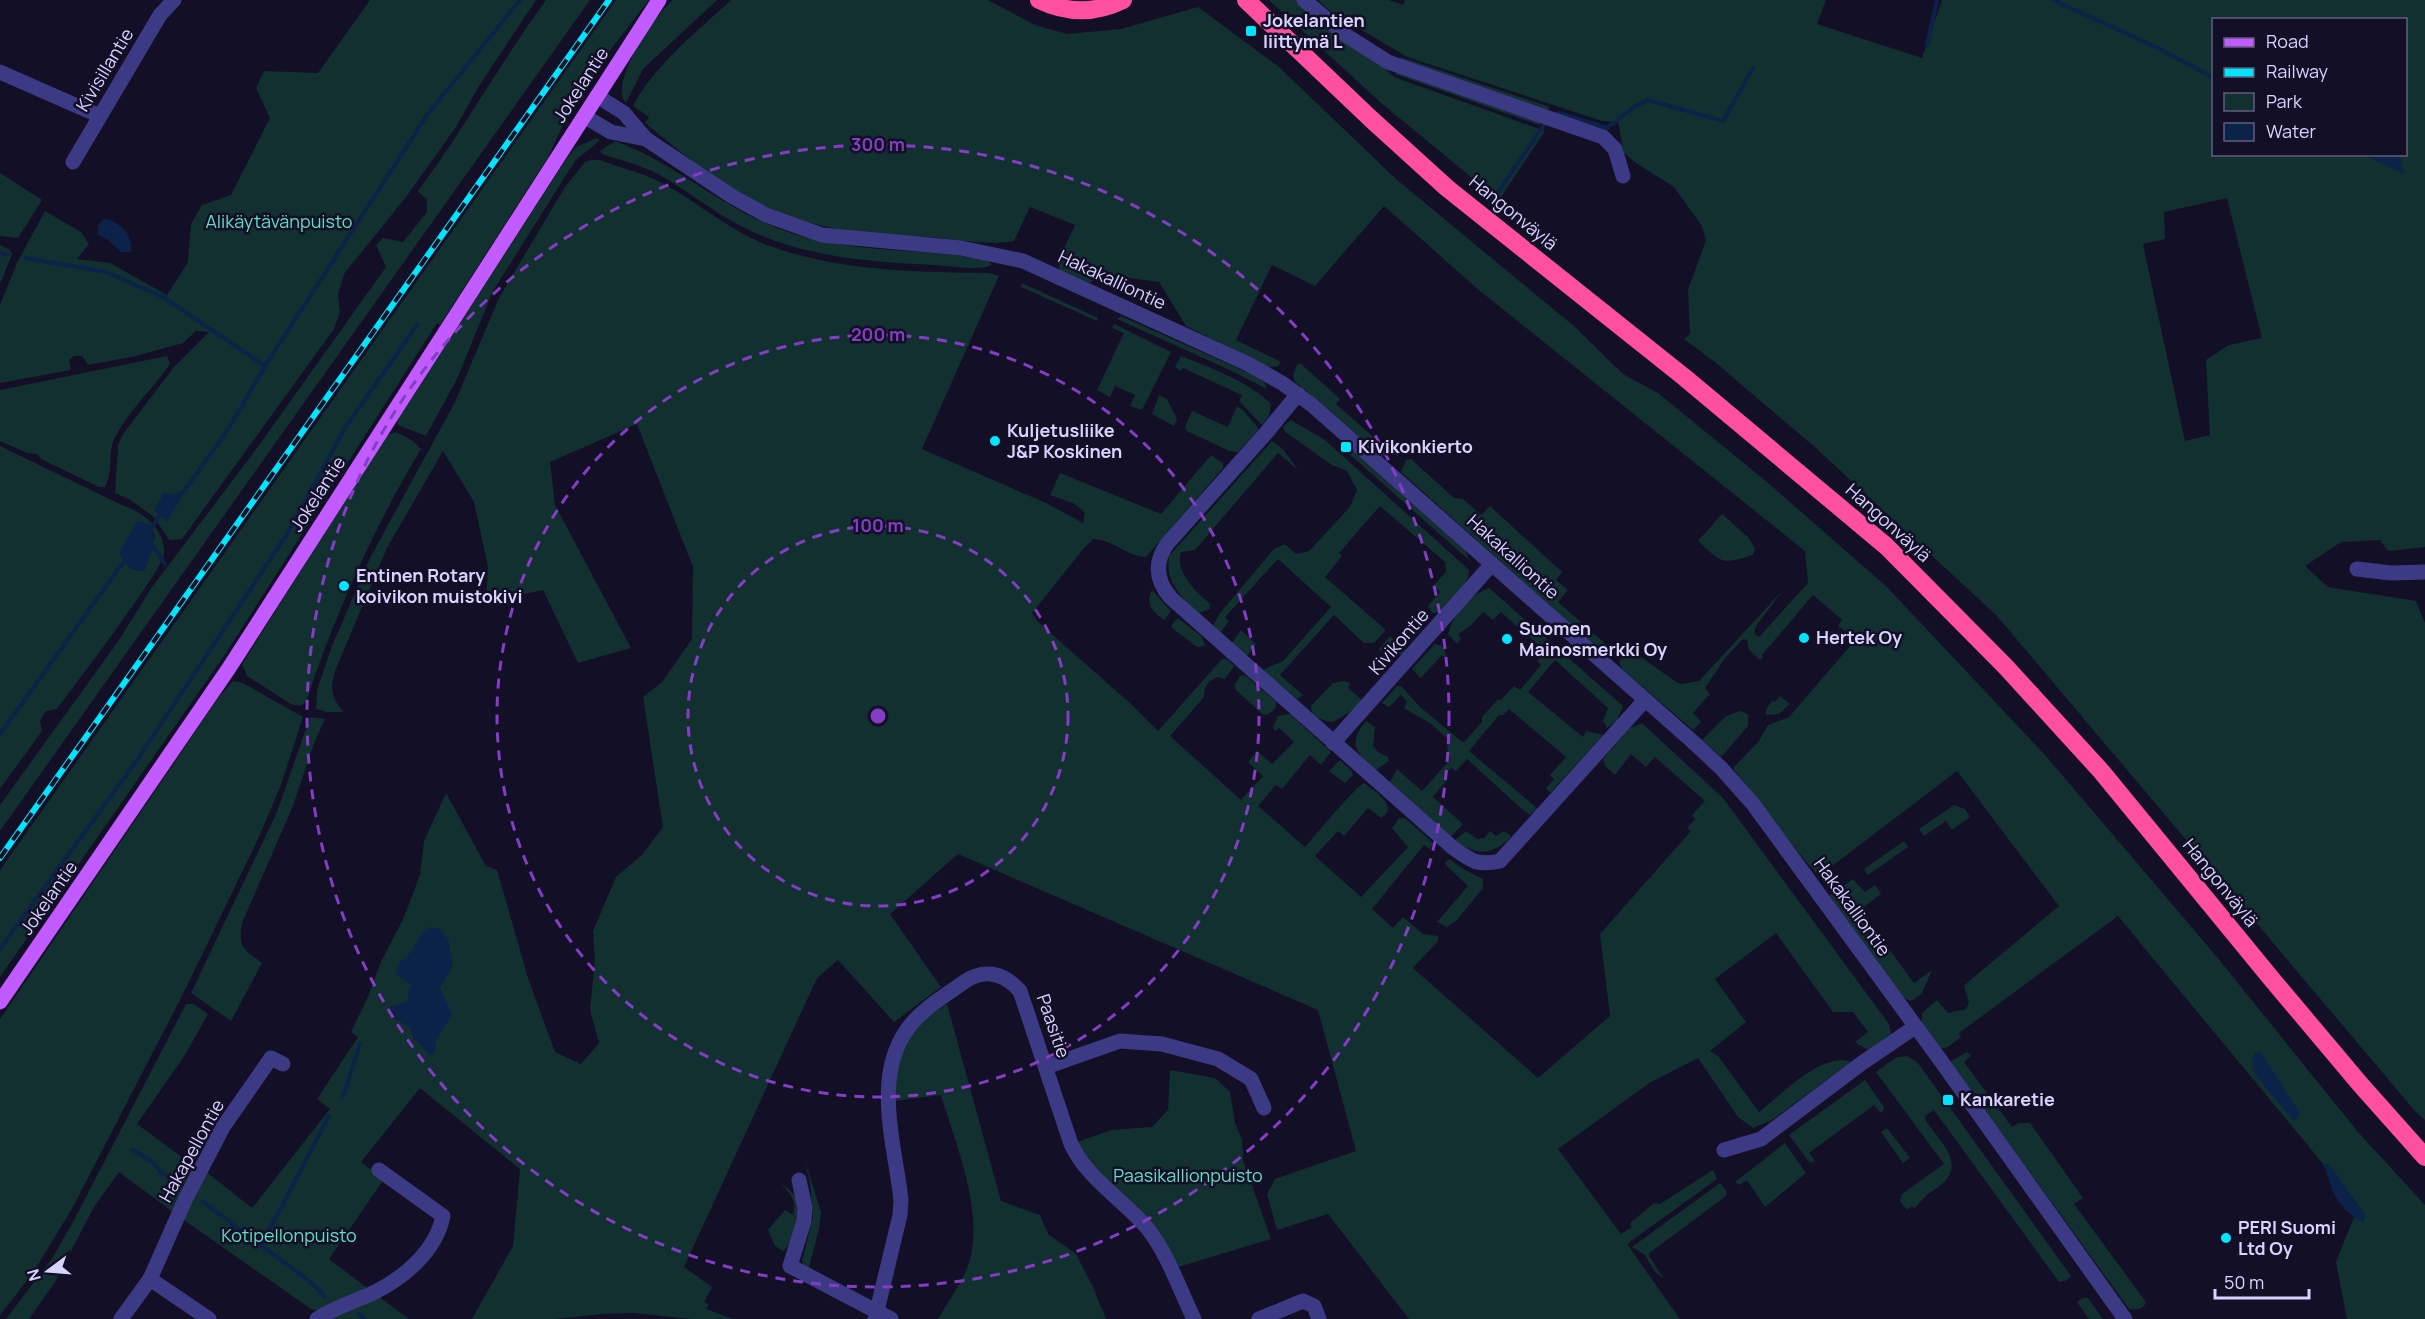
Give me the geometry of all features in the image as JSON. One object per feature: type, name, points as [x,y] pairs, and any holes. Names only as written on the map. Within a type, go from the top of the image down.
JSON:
[{"type":"highway","points":[[1039,0],[1070,10],[1091,11],[1108,8],[1123,0]]},
{"type":"highway","name":"Hangonväylä","points":[[1246,0],[1371,119],[1448,188],[1684,377],[1886,546],[2006,666],[2101,771],[2270,977],[2425,1157]]},
{"type":"main road","name":"Jokelantie","points":[[0,1002],[229,668],[659,0]]},
{"type":"street","points":[[1304,0],[1347,36],[1388,62],[1603,136],[1615,149],[1623,176]]},
{"type":"street","name":"Kivisillantie","points":[[73,162],[160,15],[171,1]]},
{"type":"street","points":[[0,72],[100,116]]},
{"type":"street","name":"Hakakalliontie","points":[[597,96],[624,113],[646,139],[734,197],[766,215],[822,234],[962,248],[1023,261],[1248,364],[1298,394],[1337,426],[1721,768],[1753,804],[2125,1319]]},
{"type":"street","name":"Hakakalliontie","points":[[584,116],[611,132],[646,139]]},
{"type":"street","points":[[1298,394],[1167,544],[1160,555],[1158,575],[1165,591],[1172,598],[1333,743],[1452,847],[1468,859],[1483,865],[1500,861],[1645,700]]},
{"type":"street","name":"Kivikontie","points":[[1333,743],[1492,564]]},
{"type":"street","points":[[2357,569],[2391,573],[2425,572]]},
{"type":"street","name":"Paasitie","points":[[881,1316],[900,1208],[888,1091],[898,1046],[911,1024],[932,1005],[968,979],[978,975],[997,974],[1014,984],[1020,991],[1078,1160],[1150,1232],[1194,1319]]},
{"type":"street","points":[[1724,1150],[1761,1139],[1915,1027]]},
{"type":"street","points":[[1046,1067],[1120,1041],[1162,1044],[1218,1059],[1251,1079],[1264,1108]]},
{"type":"street","name":"Hakapellontie","points":[[150,1280],[186,1200],[223,1127],[271,1058],[283,1064]]},
{"type":"street","points":[[317,1319],[332,1309],[371,1294],[406,1272],[420,1258],[440,1231],[443,1216],[379,1170]]},
{"type":"street","points":[[799,1180],[805,1208],[804,1221],[790,1266],[881,1316]]},
{"type":"street","points":[[121,1319],[150,1280],[209,1319]]},
{"type":"street","points":[[1259,1319],[1303,1301],[1314,1305],[1319,1319]]},
{"type":"green space","name":"Alikäytävänpuisto","points":[[370,0],[536,0],[479,86],[456,127],[406,197],[344,274],[338,295],[340,312],[334,329],[182,539],[169,540],[154,517],[129,499],[115,493],[118,445],[123,434],[174,367],[209,332],[196,331],[183,343],[136,356],[88,365],[82,356],[74,356],[69,360],[71,370],[0,383],[0,305],[17,263],[45,211],[81,232],[89,244],[77,259],[110,263],[167,295],[188,262],[191,224],[202,205],[231,195],[270,118],[256,88],[264,71],[318,73]]},
{"type":"green space","points":[[546,0],[590,0],[0,831],[0,805],[119,640],[152,587],[257,448],[386,267],[376,245],[383,238],[403,242],[427,212],[427,200],[418,191]]},
{"type":"green space","points":[[616,0],[649,0],[612,48],[563,125],[548,157],[440,325],[437,323],[226,653],[0,977],[0,870]]},
{"type":"green space","points":[[673,0],[717,0],[643,69],[626,103],[622,93],[628,65],[646,33]]},
{"type":"green space","points":[[731,0],[988,0],[1035,25],[1067,34],[1121,29],[1198,7],[1279,67],[1396,179],[1575,327],[1623,374],[1658,393],[1767,482],[1886,586],[2046,756],[2217,957],[2358,1132],[2425,1205],[2425,1319],[2347,1319],[2336,1262],[2354,1217],[2363,1221],[2365,1215],[2327,1164],[2324,1165],[2118,916],[1959,1033],[1961,1037],[1948,1047],[1941,1049],[1922,1023],[1922,1013],[1937,1000],[1948,1013],[1966,1009],[1969,1003],[1964,986],[2059,906],[1957,771],[1819,876],[1786,837],[1734,767],[1759,741],[1768,725],[1789,717],[1851,645],[1845,631],[1838,626],[1842,620],[1813,595],[1760,660],[1749,650],[1747,640],[1743,639],[1725,658],[1705,688],[1710,694],[1693,713],[1701,722],[1693,730],[1622,669],[1619,662],[1624,654],[1637,654],[1676,682],[1682,684],[1699,681],[1783,590],[1756,626],[1754,634],[1759,637],[1808,583],[1805,551],[1480,291],[1384,206],[1315,286],[1272,265],[1236,340],[1281,362],[1278,366],[1267,367],[1186,326],[1159,282],[1099,274],[1090,283],[1060,271],[1058,261],[1075,225],[1030,207],[1014,241],[982,242],[888,235],[836,229],[798,219],[750,199],[706,171],[645,123],[649,117],[633,106],[642,90],[665,62]]},
{"type":"green space","points":[[1269,0],[1312,0],[1394,77],[1545,131],[1499,200],[1381,103]]},
{"type":"green space","points":[[1318,0],[1389,0],[1403,5],[1405,0],[1826,0],[1817,24],[1922,58],[1942,0],[2425,0],[2425,547],[2388,551],[2380,540],[2341,542],[2305,566],[2328,587],[2416,601],[2425,623],[2425,1120],[1997,616],[1817,449],[1716,363],[1684,339],[1690,334],[1688,290],[1706,240],[1702,226],[1674,187],[1624,153],[1618,122],[1602,121],[1407,57],[1330,11]],"holes":[[[2227,198],[2262,338],[2229,345],[2206,360],[2210,435],[2185,441],[2143,244],[2165,239],[2164,212]]]},
{"type":"green space","points":[[1401,57],[1550,107],[1539,125],[1395,74]]},
{"type":"green space","points":[[597,138],[600,140],[575,161],[493,291],[457,379],[426,436],[398,425],[397,421],[567,158],[576,147]]},
{"type":"green space","points":[[615,141],[656,160],[754,218],[800,236],[853,246],[986,259],[992,265],[973,268],[861,260],[788,245],[732,221],[658,174],[602,154],[600,151]]},
{"type":"green space","points":[[600,160],[656,180],[752,238],[793,254],[876,268],[989,273],[999,276],[922,449],[1046,503],[1083,523],[1085,513],[1075,504],[1050,495],[1060,473],[1161,514],[1211,455],[1223,463],[1223,468],[1146,557],[1093,539],[1032,613],[1038,622],[1131,704],[1158,731],[1222,659],[1227,659],[1234,666],[1225,679],[1218,677],[1209,682],[1204,697],[1170,736],[1241,800],[1263,776],[1248,762],[1257,751],[1272,764],[1294,742],[1279,728],[1275,731],[1273,727],[1278,716],[1290,714],[1331,752],[1321,765],[1310,755],[1282,789],[1276,785],[1258,806],[1305,847],[1364,783],[1384,799],[1388,809],[1386,814],[1381,818],[1368,808],[1344,836],[1338,831],[1315,856],[1361,897],[1408,847],[1392,828],[1399,818],[1406,819],[1434,844],[1429,849],[1424,845],[1372,909],[1393,928],[1403,917],[1423,934],[1438,936],[1438,941],[1413,968],[1538,1078],[1610,1016],[1600,934],[1691,831],[1687,828],[1695,819],[1692,815],[1705,801],[1655,757],[1646,767],[1631,754],[1615,775],[1606,767],[1603,759],[1630,728],[1642,723],[1723,798],[1889,1024],[1891,1034],[1868,1050],[1855,1042],[1868,1032],[1853,1012],[1833,1012],[1776,933],[1715,979],[1746,1022],[1710,1051],[1718,1056],[1759,1112],[1815,1069],[1840,1060],[1851,1062],[1772,1120],[1753,1128],[1738,1117],[1698,1058],[1651,1082],[1558,1149],[1621,1234],[1632,1227],[1630,1223],[1654,1203],[1660,1204],[1713,1170],[1717,1179],[1627,1244],[1680,1319],[1409,1319],[1328,1214],[1277,1230],[1267,1194],[1275,1179],[1356,1151],[1318,1010],[958,854],[890,914],[941,987],[894,1022],[838,960],[817,978],[684,1267],[712,1287],[704,1302],[709,1305],[706,1309],[733,1319],[691,1319],[634,1313],[556,1319],[472,1319],[513,1246],[520,1169],[420,1088],[361,1162],[384,1179],[329,1259],[370,1290],[318,1310],[311,1309],[181,1218],[204,1170],[252,1208],[330,1109],[317,1099],[358,1037],[351,1032],[381,962],[404,917],[420,875],[424,841],[446,793],[486,866],[497,870],[528,978],[555,1052],[581,1064],[599,1043],[590,1010],[595,959],[593,931],[616,877],[642,855],[663,827],[643,697],[662,682],[692,639],[693,567],[637,424],[550,462],[555,505],[631,648],[578,663],[543,590],[486,602],[488,567],[474,502],[443,451],[387,548],[335,671],[332,683],[333,693],[336,702],[344,712],[327,712],[316,709],[317,690],[332,646],[370,558],[455,402],[499,298],[565,187],[585,162]]},
{"type":"green space","points":[[0,173],[42,200],[18,238],[0,236]]},
{"type":"green space","points":[[0,245],[10,250],[12,254],[0,284]]},
{"type":"green space","points":[[1022,283],[1098,318],[1097,321],[1021,287]]},
{"type":"green space","points":[[1121,316],[1253,375],[1264,382],[1267,389],[1117,319]]},
{"type":"green space","points":[[1114,324],[1171,352],[1142,410],[1130,406],[1135,395],[1115,386],[1110,397],[1097,390],[1124,333],[1112,328]]},
{"type":"green space","points":[[167,356],[170,364],[127,418],[115,437],[105,487],[99,487],[41,459],[37,454],[27,453],[0,441],[0,390]]},
{"type":"green space","points":[[1181,356],[1251,388],[1271,404],[1269,416],[1262,425],[1239,401],[1242,395],[1183,368],[1181,371],[1175,367]]},
{"type":"green space","points":[[1300,363],[1340,399],[1336,404],[1390,452],[1383,456],[1379,454],[1295,382],[1293,376]]},
{"type":"green space","points":[[1159,395],[1167,399],[1177,419],[1174,426],[1152,414]]},
{"type":"green space","points":[[1237,406],[1259,429],[1238,452],[1229,451],[1187,431],[1185,427],[1192,411],[1228,427]]},
{"type":"green space","points":[[1291,420],[1325,440],[1469,570],[1466,582],[1458,593],[1439,613],[1432,613],[1428,606],[1440,592],[1433,586],[1446,572],[1445,562],[1380,506],[1339,553],[1342,556],[1325,577],[1386,630],[1374,643],[1364,643],[1334,615],[1280,675],[1303,695],[1297,699],[1264,672],[1264,669],[1283,661],[1331,607],[1278,559],[1225,617],[1229,621],[1220,633],[1213,626],[1220,613],[1274,549],[1285,544],[1296,554],[1309,551],[1350,507],[1357,490],[1347,471],[1332,465],[1285,432],[1283,426]]},
{"type":"green space","points":[[396,432],[413,441],[421,449],[403,479],[356,572],[329,637],[306,702],[300,706],[291,704],[247,676],[242,664],[387,435]]},
{"type":"green space","points":[[1272,441],[1283,449],[1298,470],[1278,453],[1195,550],[1181,552],[1180,560],[1184,574],[1210,604],[1210,609],[1198,613],[1175,588],[1169,573],[1169,556]]},
{"type":"green space","points":[[0,446],[138,512],[157,529],[161,536],[164,554],[149,582],[98,655],[57,709],[46,711],[40,721],[42,731],[0,789]],"holes":[[[149,524],[155,536],[144,571],[130,569]]]},
{"type":"green space","points":[[1349,448],[1465,550],[1469,560],[1347,452]]},
{"type":"green space","points":[[1411,459],[1454,498],[1463,499],[1481,515],[1490,506],[1562,572],[1556,580],[1568,590],[1558,602],[1608,646],[1596,647],[1401,472],[1406,460]]},
{"type":"green space","points":[[1722,514],[1749,538],[1755,549],[1753,555],[1728,561],[1723,560],[1712,554],[1698,541]]},
{"type":"green space","points":[[1489,588],[1623,706],[1617,720],[1607,728],[1603,721],[1608,708],[1555,660],[1528,692],[1583,737],[1586,731],[1603,735],[1550,793],[1546,788],[1554,779],[1550,775],[1566,757],[1509,709],[1503,715],[1499,715],[1469,751],[1537,808],[1530,815],[1524,811],[1467,759],[1456,771],[1451,768],[1443,776],[1447,780],[1433,797],[1463,824],[1451,837],[1390,782],[1397,769],[1422,791],[1450,760],[1448,739],[1431,724],[1404,708],[1407,702],[1401,695],[1389,707],[1382,703],[1397,686],[1401,686],[1419,706],[1464,742],[1498,699],[1501,700],[1514,686],[1520,690],[1541,665],[1537,661],[1545,651],[1501,612],[1493,620],[1483,612],[1470,626],[1458,634],[1461,639],[1457,644],[1448,634],[1454,620],[1469,600]]},
{"type":"green space","points":[[1152,590],[1171,611],[1164,620],[1151,607],[1149,599]]},
{"type":"green space","points":[[1178,618],[1202,637],[1205,646],[1197,647],[1172,628],[1172,624]]},
{"type":"green space","points":[[1241,630],[1256,644],[1247,656],[1232,643]]},
{"type":"green space","points":[[1390,636],[1406,651],[1401,656],[1397,652],[1387,656],[1379,649]]},
{"type":"green space","points":[[1435,644],[1442,646],[1445,650],[1446,659],[1442,655],[1421,678],[1412,669]]},
{"type":"green space","points":[[1245,675],[1276,702],[1276,707],[1266,715],[1236,690],[1234,686],[1240,676]]},
{"type":"green space","points":[[233,681],[243,683],[303,717],[281,785],[258,839],[183,994],[73,1207],[33,1273],[0,1315],[0,1019],[219,697]]},
{"type":"green space","points":[[1344,681],[1350,683],[1348,688],[1362,700],[1353,710],[1333,722],[1315,716],[1311,706],[1333,683]]},
{"type":"green space","points":[[1780,696],[1790,704],[1779,714],[1766,715],[1766,709],[1773,700],[1775,702]]},
{"type":"green space","points":[[1739,711],[1748,714],[1748,726],[1721,757],[1702,740],[1725,717]]},
{"type":"green space","points":[[310,717],[325,719],[314,743],[293,806],[242,923],[243,947],[262,963],[231,1021],[191,993],[277,812]]},
{"type":"green space","points":[[1366,721],[1375,727],[1373,746],[1378,752],[1388,757],[1389,761],[1376,770],[1363,759],[1356,748],[1357,736]]},
{"type":"green space","points":[[1340,760],[1352,771],[1353,775],[1345,783],[1329,771]]},
{"type":"green space","points":[[1954,805],[1965,809],[1970,817],[1952,830],[1946,821],[1924,836],[1919,829]]},
{"type":"green space","points":[[1466,831],[1477,839],[1484,838],[1490,831],[1496,836],[1504,831],[1510,835],[1510,838],[1496,848],[1483,852],[1470,849],[1455,840]]},
{"type":"green space","points":[[1904,841],[1908,847],[1868,875],[1864,869]]},
{"type":"green space","points":[[1449,859],[1483,879],[1483,888],[1457,920],[1447,927],[1437,922],[1468,886],[1447,866],[1445,863]]},
{"type":"green space","points":[[1853,879],[1865,892],[1875,885],[1881,894],[1860,910],[1914,983],[1932,970],[1922,993],[1912,1001],[1903,998],[1829,896]]},
{"type":"green space","points":[[186,1004],[194,1004],[208,1014],[185,1055],[137,1124],[195,1167],[173,1212],[119,1172],[94,1207],[55,1282],[29,1319],[6,1319],[53,1257],[73,1222]]},
{"type":"green space","points":[[947,1004],[1001,1201],[1040,1215],[1048,1234],[1076,1254],[1106,1319],[938,1319],[966,1271],[972,1251],[972,1206],[961,1159],[941,1095],[895,1101],[895,1094],[898,1063],[905,1041],[918,1025]]},
{"type":"green space","points":[[1967,1052],[1971,1056],[1964,1062],[2012,1127],[2018,1123],[2030,1123],[2083,1198],[2074,1204],[2146,1302],[2143,1307],[2129,1309],[1950,1062]]},
{"type":"green space","points":[[1908,1056],[1918,1063],[2071,1276],[2065,1281],[2059,1282],[1934,1110],[1925,1116],[1926,1121],[1948,1151],[1952,1167],[1943,1183],[1914,1208],[1912,1206],[1907,1210],[1900,1201],[1902,1194],[1944,1164],[1876,1072],[1897,1057]]},
{"type":"green space","name":"Paasikallionpuisto","points":[[1170,1070],[1215,1078],[1230,1092],[1235,1123],[1242,1140],[1243,1160],[1271,1239],[1178,1267],[1159,1231],[1096,1170],[1077,1142],[1111,1130],[1152,1127],[1168,1110]]},
{"type":"green space","points":[[1865,1080],[1884,1107],[1883,1111],[1881,1113],[1874,1105],[1809,1153],[1815,1161],[1810,1163],[1789,1135]]},
{"type":"green space","points":[[1887,1128],[1910,1158],[1903,1163],[1881,1132]]},
{"type":"green space","points":[[1785,1143],[1806,1173],[1765,1207],[1747,1180],[1739,1185],[1735,1182]]},
{"type":"green space","points":[[804,1158],[821,1212],[809,1267],[813,1269],[811,1272],[802,1261],[813,1217],[810,1182]]},
{"type":"green space","points":[[780,1182],[796,1198],[799,1205],[793,1237],[783,1251],[775,1246],[768,1230],[785,1210],[793,1215],[793,1201]]},
{"type":"green space","points":[[1720,1183],[1727,1192],[1726,1196],[1648,1254],[1663,1278],[1655,1272],[1645,1255],[1632,1247]]},
{"type":"green space","name":"Kotipellonpuisto","points":[[378,1296],[409,1319],[326,1319]]},
{"type":"green space","points":[[2088,1298],[2103,1319],[2089,1319],[2077,1302]]},
{"type":"water","points":[[2366,156],[2399,156],[2404,174]]},
{"type":"water","points":[[105,218],[116,223],[128,235],[131,252],[121,252],[108,240],[98,235],[98,225]]},
{"type":"water","points":[[164,493],[175,494],[181,499],[167,521],[154,510]]},
{"type":"water","points":[[137,521],[149,524],[154,537],[150,558],[144,571],[130,569],[119,553]]},
{"type":"water","points":[[430,927],[440,929],[448,939],[453,966],[440,988],[452,1015],[436,1040],[435,1052],[429,1056],[420,1043],[414,1040],[410,1028],[389,1015],[391,1006],[403,1003],[409,998],[407,990],[413,986],[396,974],[398,965]]},
{"type":"water","points":[[2260,1051],[2300,1113],[2298,1118],[2293,1120],[2255,1073],[2254,1054]]},
{"type":"water","points":[[2327,1164],[2333,1169],[2365,1215],[2363,1222],[2347,1212],[2337,1198],[2324,1165]]},
{"type":"waterway","points":[[174,499],[185,490],[229,428],[265,366],[427,115],[520,0]]},
{"type":"waterway","points":[[1927,45],[1937,0]]},
{"type":"waterway","points":[[2053,0],[2158,48],[2212,77]]},
{"type":"waterway","points":[[1553,114],[1559,113],[1607,128],[1634,107],[1648,100],[1723,121],[1753,68]]},
{"type":"waterway","points":[[1490,204],[1546,122]]},
{"type":"waterway","points":[[0,253],[7,255]]},
{"type":"waterway","points":[[26,258],[106,272],[163,297],[265,366]]},
{"type":"waterway","points":[[0,949],[137,760],[287,534],[345,428],[417,325]]},
{"type":"waterway","points":[[149,532],[163,510]]},
{"type":"waterway","points":[[151,543],[165,564]]},
{"type":"waterway","points":[[0,734],[127,557]]},
{"type":"waterway","points":[[343,1097],[360,1044]]},
{"type":"waterway","points":[[261,1246],[329,1116]]},
{"type":"waterway","points":[[133,1150],[154,1163],[160,1172],[182,1185]]},
{"type":"waterway","points":[[202,1201],[313,1284],[325,1297]]},
{"type":"waterway","points":[[359,1314],[365,1319]]},
{"type":"railway","points":[[0,858],[609,0]]},
{"type":"place","name":"Jokelantien liittymä L","points":[[1251,31]]},
{"type":"place","name":"Kuljetusliike J&P Koskinen","points":[[995,441]]},
{"type":"place","name":"Kivikonkierto","points":[[1346,447]]},
{"type":"place","name":"Entinen Rotary koivikon muistokivi","points":[[344,586]]},
{"type":"place","name":"Hertek Oy","points":[[1804,638]]},
{"type":"place","name":"Suomen Mainosmerkki Oy","points":[[1507,639]]},
{"type":"place","name":"Kankaretie","points":[[1948,1100]]},
{"type":"place","name":"PERI Suomi Ltd Oy","points":[[2226,1238]]}]
